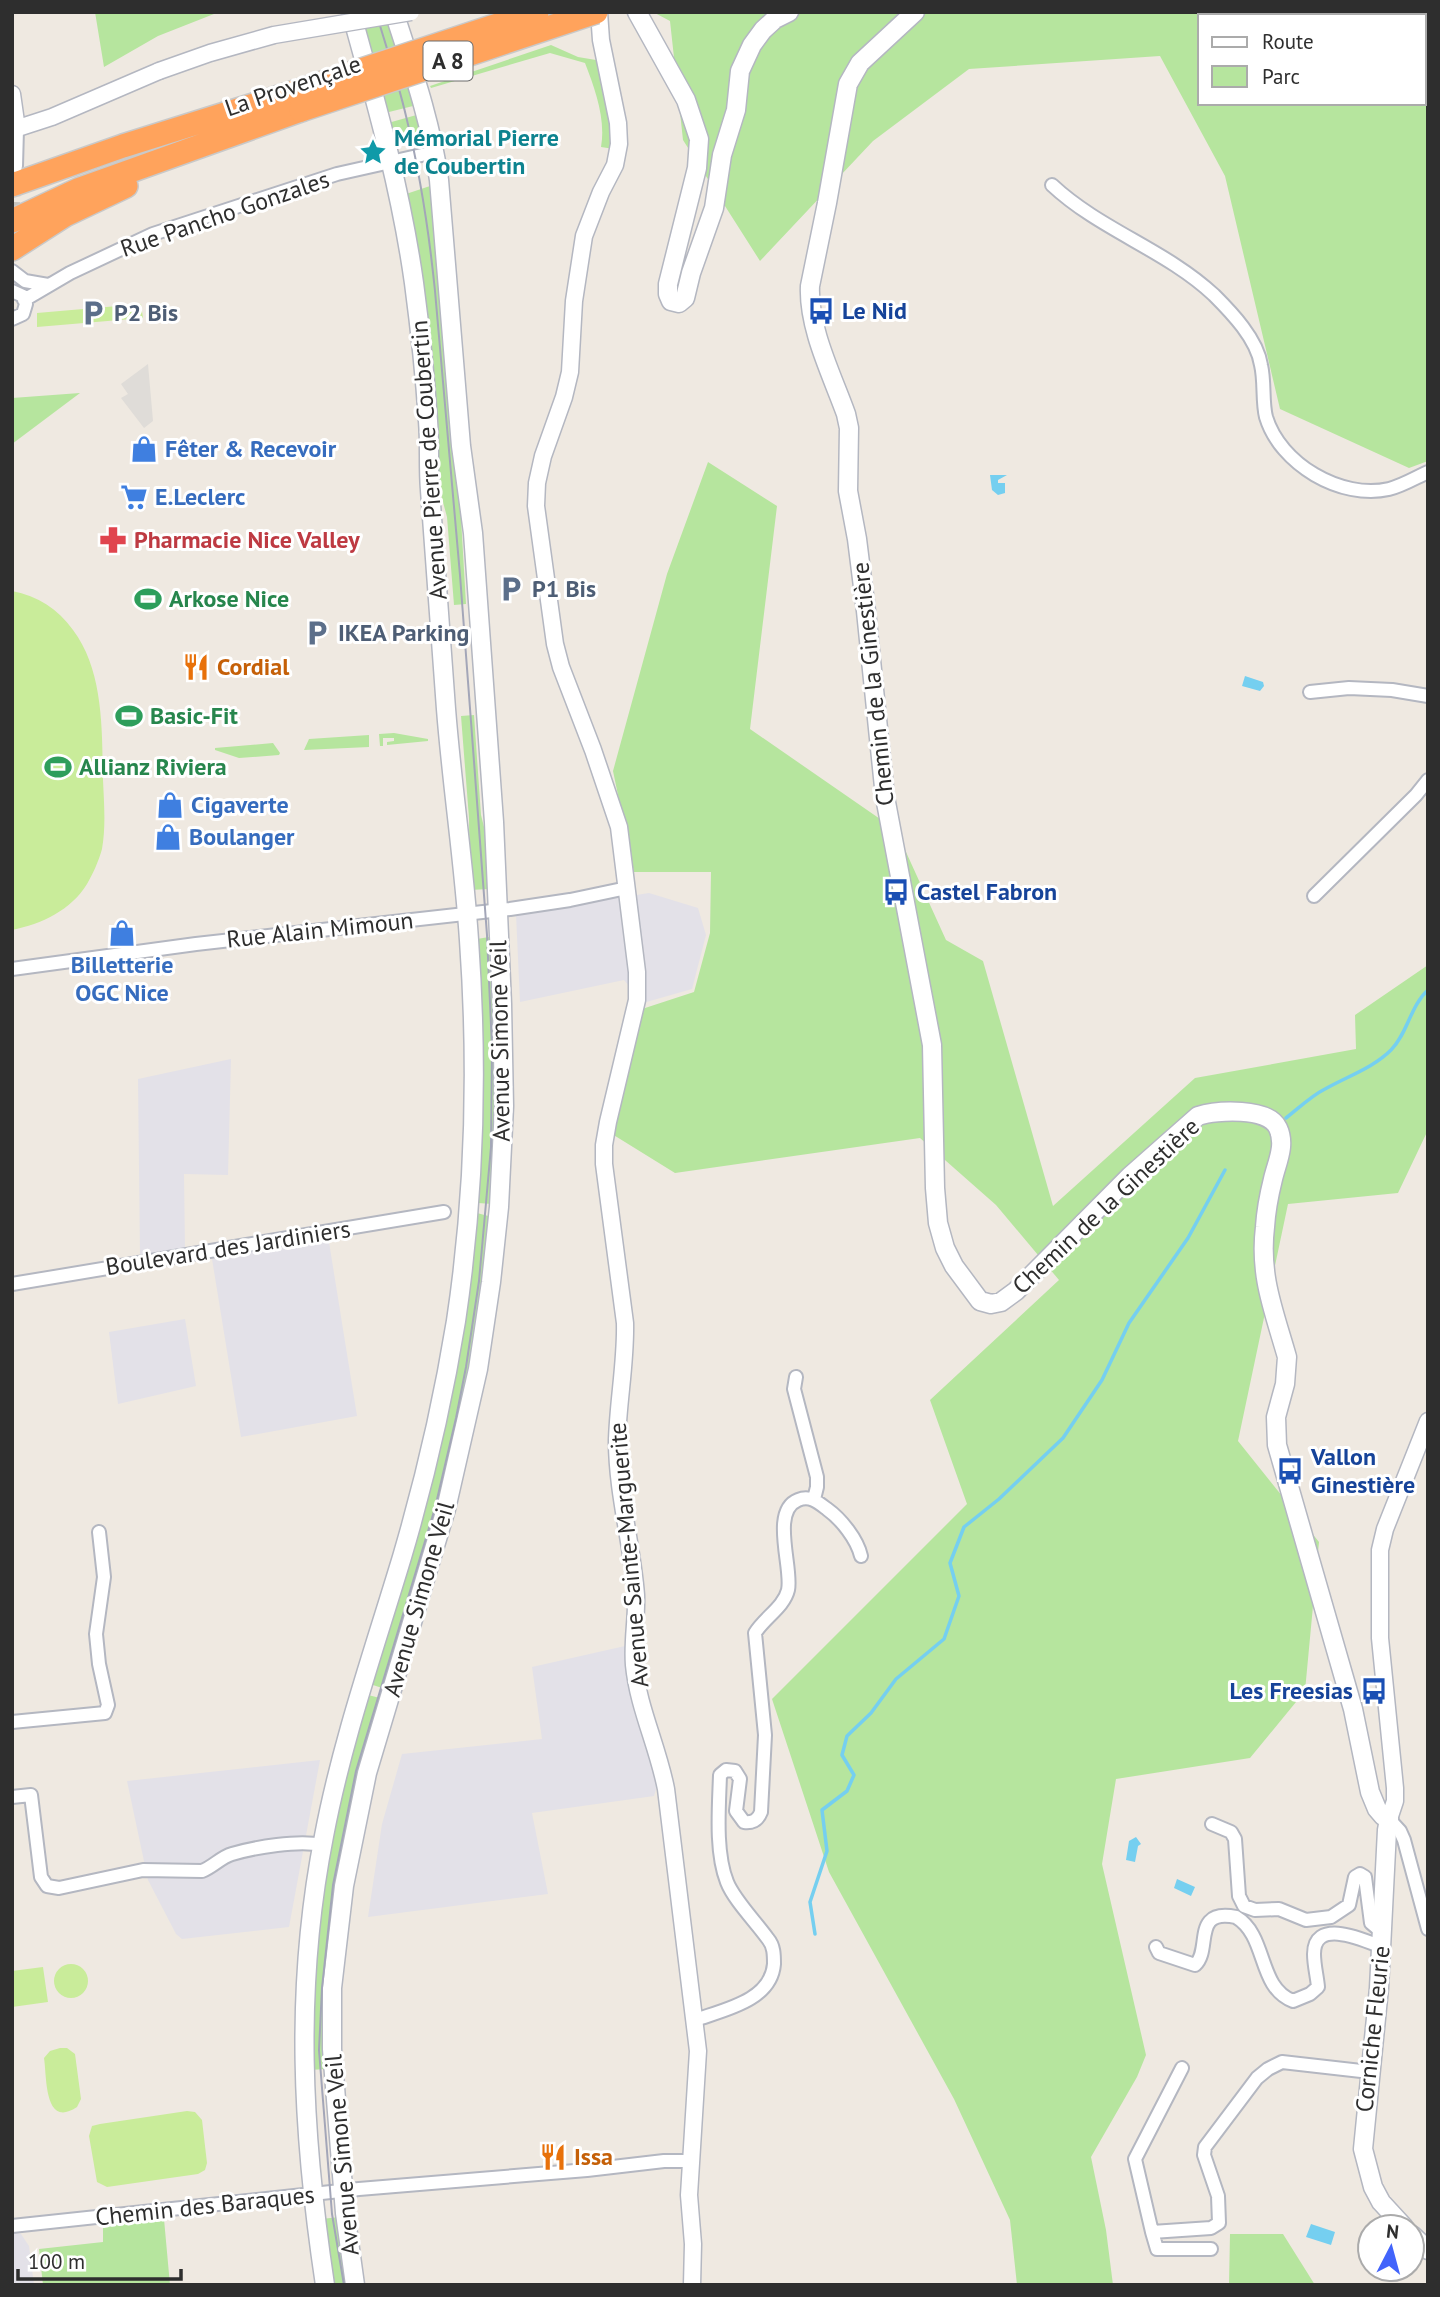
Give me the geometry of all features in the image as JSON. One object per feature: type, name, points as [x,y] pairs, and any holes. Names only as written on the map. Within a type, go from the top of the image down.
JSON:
[{"type":"highway","name":"La Provençale","points":[[12,221],[79,189],[206,144],[298,101],[537,12]]},
{"type":"highway","name":"La Provençale","points":[[13,175],[298,101],[597,12]]},
{"type":"highway","points":[[12,249],[65,215],[206,144]]},
{"type":"main road","name":"Avenue Pierre de Coubertin","points":[[351,12],[392,160],[421,338],[446,711],[467,914]]},
{"type":"main road","name":"Avenue Pierre de Coubertin","points":[[394,12],[421,96],[435,152],[461,446],[472,533],[495,841],[497,911]]},
{"type":"main road","points":[[637,12],[686,100],[699,139],[696,168],[668,284],[671,301],[679,303],[685,298],[714,208],[722,155],[736,110],[740,72],[752,45],[764,30],[775,19],[789,12]]},
{"type":"main road","name":"Chemin de la Ginestière","points":[[915,12],[860,63],[848,84],[809,299],[814,324],[849,428],[848,491],[864,598],[884,797],[932,1045],[935,1188],[945,1248],[954,1266],[980,1301],[991,1304],[1001,1302],[1016,1291],[1130,1176],[1198,1116],[1227,1111],[1261,1115],[1271,1119],[1278,1127],[1282,1142],[1267,1206],[1263,1257],[1264,1278],[1287,1357],[1287,1371],[1276,1417],[1277,1445],[1353,1709],[1370,1792],[1377,1809],[1389,1819]]},
{"type":"main road","name":"Avenue Simone Veil","points":[[355,2285],[348,2245],[331,2049],[332,1988],[344,1886],[367,1773],[458,1466],[478,1369],[499,1207],[504,1105],[497,911]]},
{"type":"main road","name":"Avenue Simone Veil","points":[[325,2285],[303,2078],[303,2020],[308,1945],[322,1845],[343,1752],[429,1459],[456,1316],[469,1210],[475,1103],[467,914]]},
{"type":"main road","name":"Corniche Fleurie","points":[[1389,1819],[1380,1988],[1363,2140],[1367,2170],[1381,2202],[1391,2213]]},
{"type":"street","points":[[15,129],[52,117],[159,71],[244,42],[411,12]]},
{"type":"street","name":"Avenue Sainte-Marguerite","points":[[597,12],[618,123],[619,144],[615,165],[584,236],[574,301],[570,372],[543,456],[537,483],[536,506],[555,644],[561,667],[614,806],[619,827],[636,972],[636,1000],[604,1145],[604,1164],[625,1323],[618,1406],[619,1485],[636,1597],[634,1664],[666,1789],[695,2020],[698,2069],[689,2195],[694,2244],[692,2285]]},
{"type":"street","points":[[12,94],[15,129],[13,175]]},
{"type":"street","name":"Rue Pancho Gonzales","points":[[24,300],[153,234],[337,174],[435,152]]},
{"type":"street","points":[[1052,185],[1071,203],[1171,264],[1213,295],[1240,325],[1261,363],[1266,416],[1275,440],[1305,468],[1325,481],[1353,491],[1388,489],[1428,472]]},
{"type":"street","points":[[12,271],[25,281],[49,285]]},
{"type":"street","points":[[12,291],[20,294],[25,309],[23,314],[12,319]]},
{"type":"street","points":[[1310,692],[1349,688],[1428,696]]},
{"type":"street","points":[[1314,896],[1428,780]]},
{"type":"street","name":"Rue Alain Mimoun","points":[[12,969],[196,944],[497,911],[627,888]]},
{"type":"street","name":"Boulevard des Jardiniers","points":[[12,1284],[444,1212]]},
{"type":"street","points":[[796,1377],[794,1389],[817,1477],[814,1499]]},
{"type":"street","points":[[1428,1421],[1385,1529],[1380,1550],[1381,1649],[1395,1788],[1395,1801],[1389,1819],[1404,1840],[1428,1929]]},
{"type":"street","points":[[695,2020],[743,2003],[761,1991],[774,1969],[771,1942],[728,1885],[723,1868],[718,1809],[720,1774],[726,1770],[735,1771],[740,1779],[736,1811],[744,1822],[750,1823],[758,1818],[761,1812],[765,1735],[755,1633],[761,1623],[784,1601],[788,1591],[784,1524],[788,1510],[795,1500],[814,1499],[832,1513],[858,1545],[861,1556]]},
{"type":"street","points":[[12,1722],[105,1713],[108,1705],[96,1634],[104,1577],[99,1532]]},
{"type":"street","points":[[12,1797],[31,1795],[41,1877],[47,1886],[59,1888],[143,1870],[202,1871],[212,1867],[228,1854],[303,1842],[322,1845]]},
{"type":"street","points":[[1212,1824],[1231,1832],[1235,1839],[1239,1896],[1244,1906],[1255,1910],[1279,1909],[1306,1920],[1331,1917],[1349,1905],[1355,1877],[1360,1874],[1365,1877],[1371,1923],[1382,1940]]},
{"type":"street","points":[[1156,1947],[1159,1953],[1195,1965],[1201,1960],[1206,1927],[1210,1922],[1220,1917],[1236,1917],[1252,1931],[1276,1991],[1293,2001],[1310,1994],[1318,1987],[1314,1952],[1318,1940],[1325,1935],[1342,1933],[1382,1940]]},
{"type":"street","points":[[1153,2232],[1211,2228],[1219,2223],[1219,2196],[1203,2155],[1205,2147],[1257,2078],[1268,2069],[1282,2062],[1370,2071]]},
{"type":"street","points":[[1182,2068],[1135,2159],[1157,2249],[1211,2249]]},
{"type":"street","name":"Chemin des Baraques","points":[[12,2226],[343,2191],[664,2161],[690,2161]]},
{"type":"shaded area","points":[[148,364],[153,421],[144,428],[121,398],[128,394],[121,384]]},
{"type":"shaded area","points":[[649,893],[698,908],[706,935],[692,989],[643,1003],[624,980],[520,1002],[516,914]]},
{"type":"shaded area","points":[[231,1059],[228,1175],[184,1174],[185,1250],[140,1256],[138,1079]]},
{"type":"shaded area","points":[[328,1236],[357,1416],[241,1437],[212,1259]]},
{"type":"shaded area","points":[[185,1319],[196,1386],[118,1404],[109,1332]]},
{"type":"shaded area","points":[[625,1646],[659,1779],[654,1796],[532,1813],[548,1894],[368,1917],[382,1824],[402,1754],[542,1739],[532,1667]]},
{"type":"shaded area","points":[[320,1760],[289,1927],[182,1939],[176,1934],[148,1880],[127,1781]]},
{"type":"shaded area","points":[[12,2232],[21,2234],[29,2246],[34,2285],[12,2285]]},
{"type":"green space","points":[[95,12],[219,12],[158,36],[104,67]]},
{"type":"green space","points":[[653,12],[1428,12],[1428,461],[1409,468],[1280,409],[1225,176],[1160,56],[969,69],[873,141],[760,261],[683,140],[670,21]]},
{"type":"green space","points":[[389,18],[411,86],[413,106],[385,113],[360,24]]},
{"type":"green space","points":[[551,45],[578,57],[596,60],[603,74],[614,149],[601,147],[601,115],[585,63],[550,53],[431,88],[430,86]]},
{"type":"green space","points":[[420,114],[425,134],[392,142],[388,123]]},
{"type":"green space","points":[[433,185],[458,467],[466,604],[454,605],[447,517],[436,476],[406,194]]},
{"type":"green space","points":[[141,304],[143,318],[37,327],[37,313]]},
{"type":"green space","points":[[80,393],[12,444],[12,398]]},
{"type":"green space","points":[[708,462],[777,506],[750,729],[896,830],[946,940],[983,961],[1053,1206],[1195,1078],[1356,1049],[1355,1015],[1428,965],[1428,1130],[1398,1193],[1288,1204],[1238,1441],[1319,1542],[1305,1691],[1250,1758],[1116,1779],[1102,1864],[1146,2055],[1137,2077],[1091,2157],[1106,2230],[1113,2285],[1017,2285],[1010,2220],[954,2099],[829,1872],[772,1699],[967,1504],[930,1400],[1059,1280],[996,1205],[920,1138],[675,1173],[612,1134],[642,1009],[694,992],[710,933],[711,872],[634,872],[613,771],[667,574]]},
{"type":"green space","name":"Allianz Riviera","points":[[12,591],[47,604],[61,616],[83,646],[91,664],[101,722],[104,815],[101,853],[80,893],[55,914],[12,930]]},
{"type":"green space","points":[[474,715],[481,815],[491,855],[489,889],[470,890],[469,818],[461,716]]},
{"type":"green space","points":[[394,733],[428,741],[387,745],[387,742],[394,741],[394,738],[383,738],[383,746],[380,746],[379,734]]},
{"type":"green space","points":[[369,735],[369,747],[304,750],[309,739]]},
{"type":"green space","points":[[273,743],[279,755],[239,758],[215,750],[215,748]]},
{"type":"green space","points":[[477,939],[493,939],[499,1048],[492,1204],[478,1203]]},
{"type":"green space","points":[[477,1213],[492,1217],[460,1432],[385,1689],[370,1684]]},
{"type":"green space","points":[[368,1695],[380,1698],[326,2069],[310,2070],[313,1944],[344,1766]]},
{"type":"green space","points":[[71,1964],[83,1969],[88,1981],[83,1993],[71,1998],[59,1993],[54,1981],[59,1969]]},
{"type":"green space","points":[[43,1967],[48,2002],[12,2007],[12,1971]]},
{"type":"green space","points":[[67,2048],[75,2054],[81,2099],[77,2107],[66,2112],[58,2111],[49,2098],[44,2058],[50,2051]]},
{"type":"green space","points":[[195,2112],[202,2120],[207,2163],[205,2170],[198,2174],[107,2187],[97,2182],[89,2136],[92,2126]]},
{"type":"green space","points":[[340,2217],[349,2285],[330,2285],[321,2219]]},
{"type":"green space","points":[[164,2219],[170,2285],[43,2285],[39,2249],[103,2242],[103,2223]]},
{"type":"green space","points":[[1230,2234],[1283,2234],[1315,2285],[1229,2285]]},
{"type":"water","points":[[990,475],[1007,475],[998,480],[998,483],[1005,483],[1005,493],[998,495],[992,490]]},
{"type":"water","points":[[1245,676],[1263,682],[1264,686],[1260,691],[1242,686]]},
{"type":"water","points":[[1136,1837],[1141,1844],[1138,1846],[1135,1862],[1126,1860],[1129,1841]]},
{"type":"water","points":[[1177,1879],[1195,1887],[1191,1896],[1174,1888]]},
{"type":"water","points":[[1311,2224],[1335,2232],[1331,2245],[1306,2237]]},
{"type":"waterway","points":[[1286,1118],[1315,1095],[1368,1067],[1391,1050],[1428,990]]},
{"type":"waterway","points":[[815,1934],[810,1902],[827,1851],[822,1810],[847,1791],[854,1775],[842,1755],[847,1736],[871,1713],[896,1679],[944,1639],[959,1596],[950,1563],[964,1527],[999,1499],[1063,1438],[1102,1380],[1129,1323],[1188,1238],[1225,1170]]},
{"type":"tunnel","points":[[12,250],[15,181]]},
{"type":"tram line","points":[[344,2285],[332,2214],[319,2050],[322,1988],[333,1885],[356,1771],[435,1508],[456,1418],[479,1281],[491,1147],[492,1048],[487,935],[435,291],[416,159],[376,12]]},
{"type":"place","name":"Mémorial Pierre de Coubertin","points":[[373,152]]},
{"type":"place","name":"Le Nid","points":[[821,311]]},
{"type":"place","name":"P2 Bis","points":[[93,313]]},
{"type":"place","name":"Fêter & Recevoir","points":[[144,449]]},
{"type":"place","name":"E.Leclerc","points":[[134,497]]},
{"type":"place","name":"Pharmacie Nice Valley","points":[[113,540]]},
{"type":"place","name":"P1 Bis","points":[[511,589]]},
{"type":"place","name":"Arkose Nice","points":[[148,599]]},
{"type":"place","name":"IKEA Parking","points":[[317,633]]},
{"type":"place","name":"Cordial","points":[[196,667]]},
{"type":"place","name":"Basic-Fit","points":[[129,716]]},
{"type":"place","name":"Allianz Riviera","points":[[58,767]]},
{"type":"place","name":"Cigaverte","points":[[170,805]]},
{"type":"place","name":"Boulanger","points":[[168,837]]},
{"type":"place","name":"Castel Fabron","points":[[896,892]]},
{"type":"place","name":"Billetterie OGC Nice","points":[[122,933]]},
{"type":"place","name":"Vallon Ginestière","points":[[1290,1471]]},
{"type":"place","name":"Les Freesias","points":[[1374,1691]]},
{"type":"place","name":"Issa","points":[[553,2157]]}]
